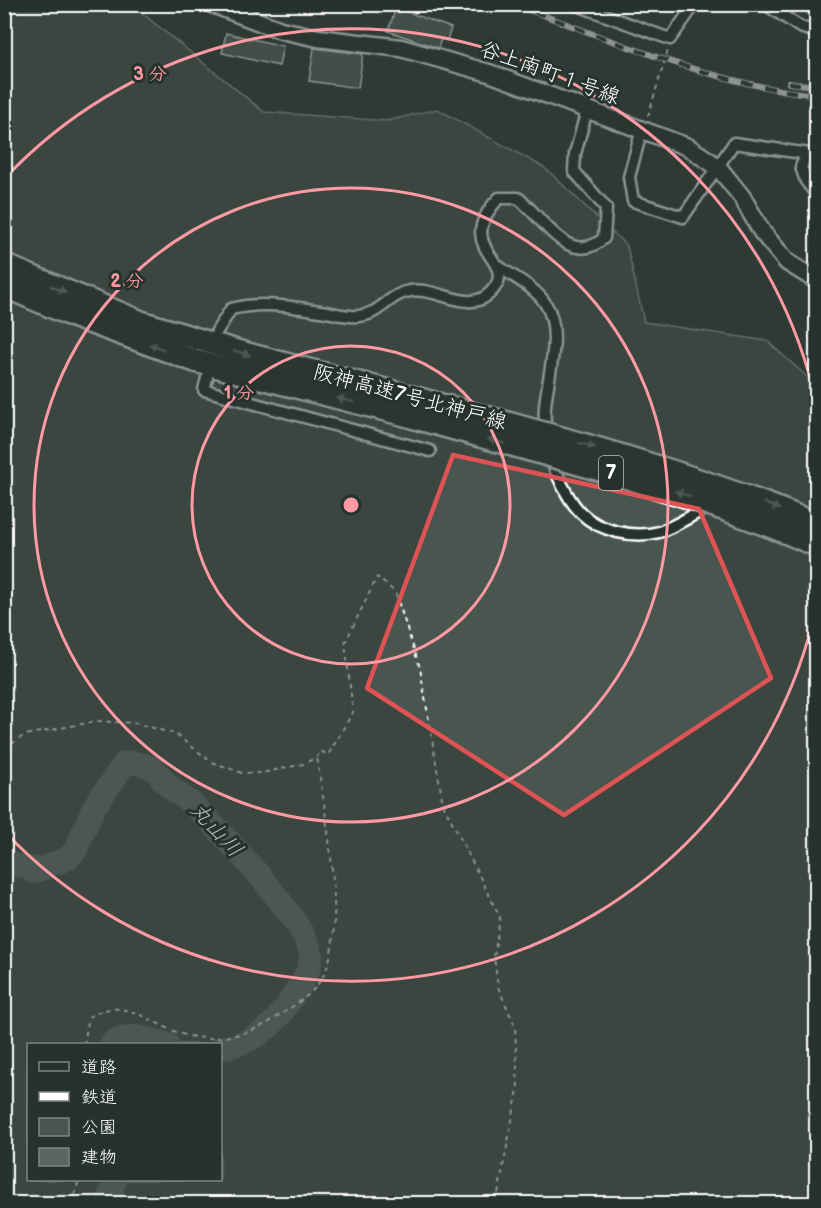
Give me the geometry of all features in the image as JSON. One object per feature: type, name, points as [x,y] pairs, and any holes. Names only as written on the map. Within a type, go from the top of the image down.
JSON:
[{"type":"highway","name":"阪神高速7号北神戸線","points":[[4,265],[141,322],[664,487],[760,520],[816,546]]},
{"type":"highway","name":"阪神高速7号北神戸線","points":[[4,286],[78,318],[195,361],[594,447],[742,493],[816,524]]},
{"type":"street","name":"谷上南町１号線","points":[[212,4],[281,30],[401,48],[489,73],[587,110],[644,124],[688,147],[718,167],[742,197],[762,232],[787,262],[816,280]]},
{"type":"street","points":[[574,4],[670,39],[695,4]]},
{"type":"street","points":[[765,4],[800,27],[816,32]]},
{"type":"street","points":[[587,110],[575,154],[574,171],[606,208],[604,238],[594,247],[585,249],[568,244],[547,227],[532,208],[518,198],[499,198],[486,212],[480,229],[489,256],[498,266],[536,292],[546,304],[551,318],[554,351],[545,407],[546,449],[568,495],[581,513],[599,525],[622,533],[642,534],[660,531],[705,509],[736,515],[779,529],[816,546]]},
{"type":"street","points":[[644,124],[629,177],[633,201],[684,217],[734,143],[811,155]]},
{"type":"street","points":[[811,155],[801,167],[806,181],[816,194]]},
{"type":"street","points":[[217,331],[231,309],[250,304],[278,305],[357,317],[374,314],[390,298],[410,291],[428,291],[464,302],[475,302],[496,286],[500,276],[498,266]]},
{"type":"street","points":[[207,378],[204,390],[430,450]]},
{"type":"path","points":[[644,124],[670,39]]},
{"type":"path","points":[[4,749],[25,735],[97,721],[135,723],[175,734],[212,762],[242,773],[262,773],[303,764],[317,757],[321,751],[328,755],[353,712],[345,643],[377,577],[395,592],[420,668],[443,804],[500,917],[494,957],[498,987],[515,1026],[518,1089],[496,1203]]},
{"type":"path","points":[[84,1043],[82,1040],[89,1017],[107,1009],[120,1008],[182,1034],[214,1038],[259,1030],[309,995],[326,971],[333,943],[333,873],[317,757]]},
{"type":"path","points":[[72,1203],[78,1181]]},
{"type":"highlighted area","points":[[453,455],[699,509],[771,678],[564,815],[367,688]]},
{"type":"green space","points":[[5,5],[132,5],[264,112],[387,121],[437,109],[545,168],[627,246],[644,322],[767,341],[816,385],[816,1203],[5,1204]]},
{"type":"building","points":[[400,9],[451,28],[447,41],[441,39],[438,48],[388,31],[395,11],[399,12]]},
{"type":"building","points":[[226,33],[283,46],[279,66],[222,53]]},
{"type":"building","points":[[314,48],[363,54],[358,88],[309,81]]},
{"type":"waterway","points":[[812,4],[816,7]]},
{"type":"waterway","name":"丸山川","points":[[4,863],[30,868],[33,872],[68,858],[75,851],[94,807],[125,763],[141,764],[155,770],[241,854],[296,923],[307,942],[311,957],[302,982],[274,1022],[250,1040],[222,1048]]},
{"type":"waterway","name":"丸山川","points":[[112,1043],[131,1037],[163,1043]]},
{"type":"waterway","name":"丸山川","points":[[107,1204],[115,1181]]},
{"type":"railway","points":[[513,4],[700,71],[738,81],[816,95]]},
{"type":"railway","points":[[789,83],[816,86]]}]
